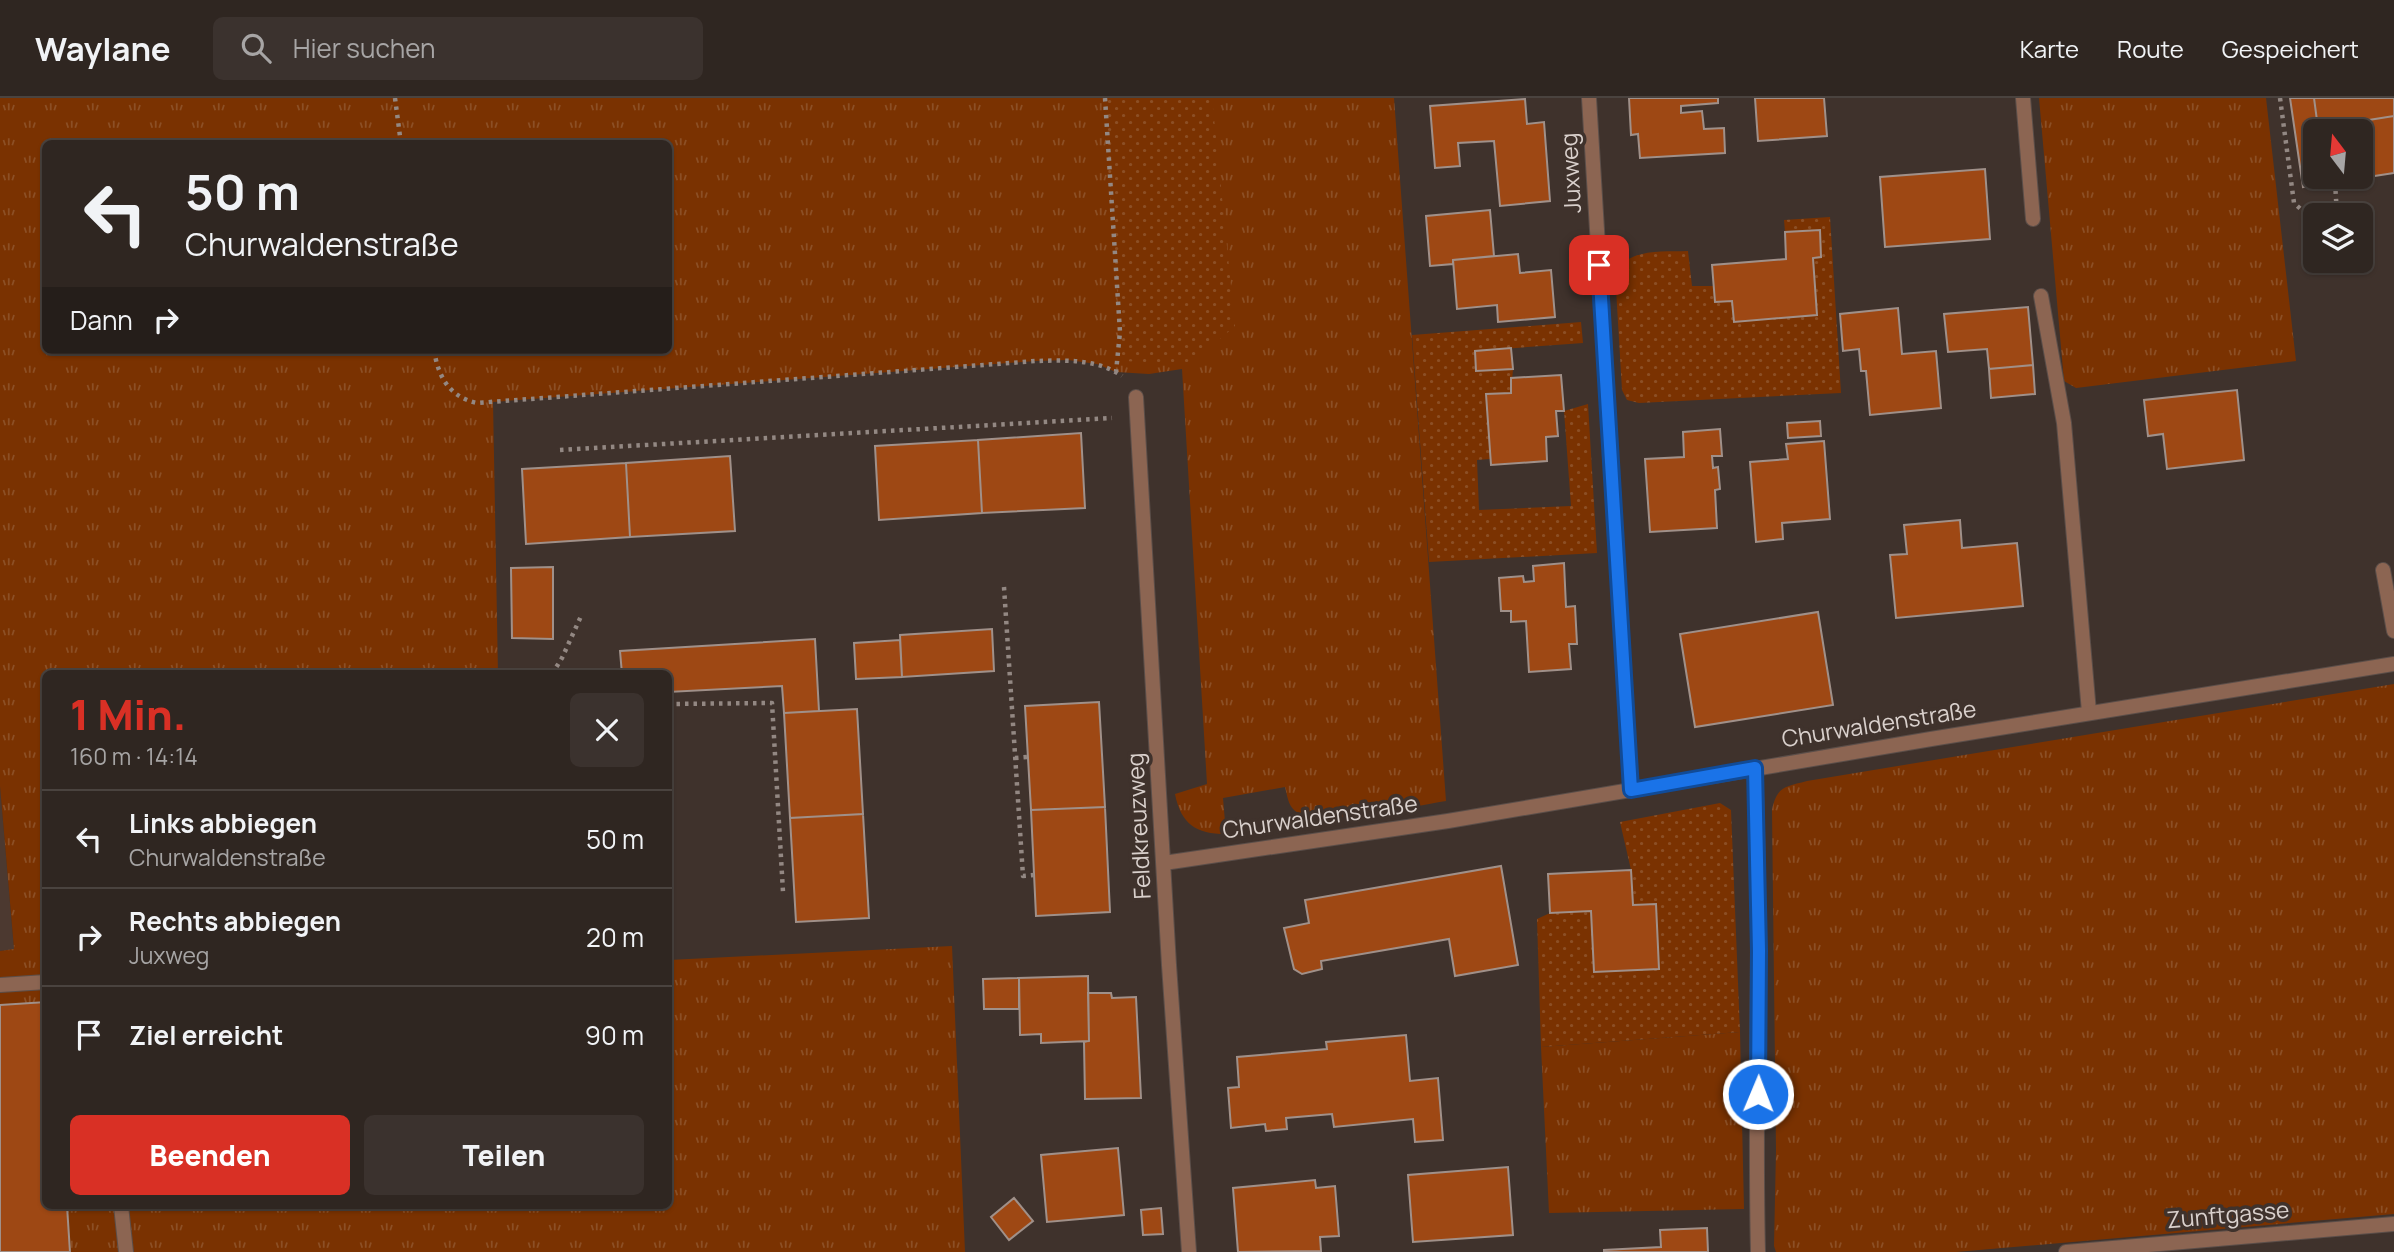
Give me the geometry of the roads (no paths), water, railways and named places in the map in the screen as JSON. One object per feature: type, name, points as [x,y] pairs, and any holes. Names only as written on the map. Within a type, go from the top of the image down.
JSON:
[{"type":"street","name":"Juxweg","points":[[1589,98],[1631,790]]},
{"type":"street","points":[[2024,98],[2033,219]]},
{"type":"street","points":[[2041,296],[2064,424],[2090,712]]},
{"type":"street","name":"Feldkreuzweg","points":[[1136,397],[1169,965],[1189,1252]]},
{"type":"street","points":[[2383,570],[2394,631]]},
{"type":"street","name":"Churwaldenstraße","points":[[1164,863],[1435,823],[2090,712],[2394,664]]},
{"type":"street","points":[[1755,768],[1759,951],[1756,1166],[1758,1252]]},
{"type":"street","points":[[0,985],[42,982]]},
{"type":"street","points":[[121,1209],[126,1252]]},
{"type":"street","name":"Zunftgasse","points":[[2066,1252],[2394,1224]]}]
